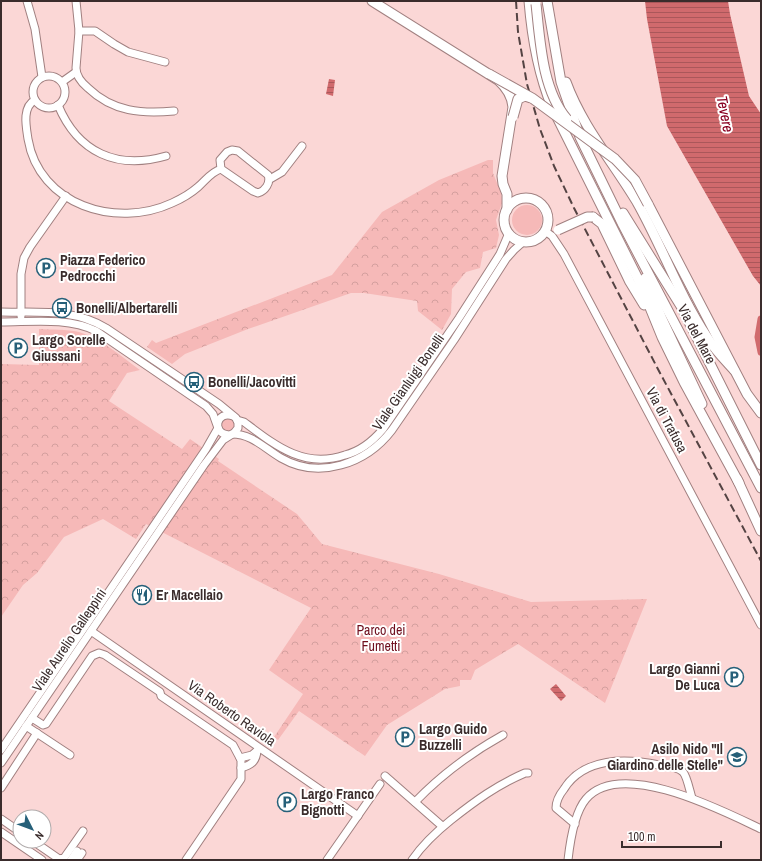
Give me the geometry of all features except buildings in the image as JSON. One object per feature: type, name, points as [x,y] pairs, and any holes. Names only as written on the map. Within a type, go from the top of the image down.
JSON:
[{"type":"main road","points":[[372,1],[498,80],[510,93],[513,102],[513,117]]},
{"type":"main road","name":"Via del Mare","points":[[547,1],[561,82],[574,122],[623,224],[761,488]]},
{"type":"main road","points":[[534,2],[543,58],[552,93],[563,115],[581,133]]},
{"type":"main road","points":[[534,2],[536,59],[549,100],[562,130],[640,283],[662,337],[684,382],[739,484]]},
{"type":"main road","points":[[555,51],[571,94],[580,113],[636,201],[706,336],[734,370]]},
{"type":"main road","points":[[489,74],[532,98],[581,133],[615,159],[635,180],[750,400],[761,413]]},
{"type":"main road","points":[[507,210],[518,200],[529,199],[536,201],[542,205],[546,211],[548,222],[545,230],[537,239],[530,242],[523,242],[515,239],[509,233],[505,222],[507,194],[502,180],[513,117],[518,99],[525,96],[532,98]]},
{"type":"main road","name":"Via del Mare","points":[[609,194],[635,232],[680,306],[761,465]]},
{"type":"main road","points":[[545,230],[558,230],[587,217],[593,217],[600,222],[630,282],[662,337]]},
{"type":"main road","points":[[623,224],[662,319],[761,531]]},
{"type":"street","points":[[27,1],[35,29],[42,77]]},
{"type":"street","points":[[76,1],[79,31],[76,72],[80,80],[92,92],[115,107],[144,112],[174,111]]},
{"type":"street","points":[[79,31],[95,31],[128,52],[165,62]]},
{"type":"street","points":[[62,82],[76,72]]},
{"type":"street","points":[[55,76],[62,82],[65,94],[64,98],[58,105],[48,108],[43,107],[35,100],[33,88],[42,77],[55,76]]},
{"type":"street","points":[[35,100],[28,106],[26,115],[27,136],[35,164],[52,185],[66,196],[80,204],[102,212],[117,214],[138,213],[158,208],[179,200],[196,189],[210,175],[222,169]]},
{"type":"street","points":[[58,105],[66,122],[78,137],[101,153],[118,159],[130,161],[149,160],[166,156]]},
{"type":"street","points":[[220,160],[222,169],[256,193],[263,190],[270,179],[284,170],[302,146]]},
{"type":"street","points":[[210,175],[215,164],[229,152],[236,150],[266,172],[270,179]]},
{"type":"street","points":[[21,322],[22,265],[26,255],[36,239],[66,196]]},
{"type":"street","name":"Via di Trafusa","points":[[545,230],[567,259],[761,625]]},
{"type":"street","name":"Viale Gianluigi Bonelli","points":[[1,312],[64,313],[84,317],[97,322],[210,399],[235,418],[244,422],[284,450],[308,459],[319,460],[335,458],[351,453],[368,444],[380,432],[452,329],[500,254],[509,233]]},
{"type":"street","name":"Viale Gianluigi Bonelli","points":[[231,435],[238,434],[249,437],[286,461],[308,467],[326,468],[342,465],[353,462],[369,453],[384,440],[392,430],[454,340],[506,259],[523,242]]},
{"type":"street","points":[[1,322],[70,323],[82,325],[96,331],[206,406],[213,414],[218,428],[223,434],[231,435]]},
{"type":"street","points":[[226,415],[235,418],[238,428],[209,451],[218,428],[220,418],[226,415]]},
{"type":"street","name":"Viale Aurelio Galleppini","points":[[1,750],[152,528],[209,451]]},
{"type":"street","name":"Viale Aurelio Galleppini","points":[[1,762],[158,533],[209,451]]},
{"type":"street","name":"Via Roberto Raviola","points":[[91,631],[258,750],[358,816]]},
{"type":"street","points":[[32,718],[43,725],[46,724],[92,656],[99,653],[105,655],[160,692],[161,696],[233,744],[240,758],[241,779],[186,860]]},
{"type":"street","points":[[26,726],[70,755]]},
{"type":"street","points":[[1,788],[37,734]]},
{"type":"street","points":[[415,802],[437,780],[463,759],[503,735]]},
{"type":"street","points":[[240,758],[247,757],[258,750]]},
{"type":"street","points":[[241,768],[252,764],[256,758],[258,750]]},
{"type":"street","points":[[575,824],[556,808],[558,798],[565,786],[574,777],[586,768],[602,764],[619,761],[634,761],[680,770],[684,774],[692,798]]},
{"type":"street","points":[[412,860],[428,839],[442,826],[485,794],[516,777],[528,773]]},
{"type":"street","points":[[385,776],[442,826]]},
{"type":"street","points":[[327,860],[380,784]]},
{"type":"street","points":[[568,860],[575,824],[582,807],[587,798],[597,790],[609,786],[627,784],[642,785],[692,798],[761,829]]},
{"type":"street","points":[[1,818],[12,826]]},
{"type":"street","points":[[45,849],[59,859],[62,859],[83,831]]},
{"type":"street","points":[[1,832],[42,860]]},
{"type":"street","points":[[71,860],[79,852],[77,860]]},
{"type":"green space","points":[[488,160],[493,160],[493,173],[501,193],[502,203],[496,220],[499,235],[496,248],[483,252],[480,268],[466,272],[452,289],[451,314],[442,330],[418,311],[417,301],[364,293],[351,293],[248,329],[185,354],[172,364],[147,347],[152,340],[156,343],[332,275],[382,212],[439,180]]},
{"type":"green space","points":[[527,205],[538,209],[542,220],[538,231],[527,235],[516,231],[512,220],[516,209]]},
{"type":"green space","name":"Parco dei Fumetti","points":[[39,329],[69,330],[87,335],[111,348],[140,370],[127,373],[109,401],[182,449],[190,439],[219,459],[218,461],[297,514],[322,544],[439,574],[531,602],[647,599],[605,703],[518,644],[475,670],[471,680],[460,680],[460,686],[445,689],[387,725],[365,756],[299,711],[278,740],[274,737],[303,694],[269,670],[311,608],[146,524],[136,539],[103,519],[64,537],[37,573],[23,585],[1,617],[1,364],[39,365]]},
{"type":"green space","points":[[228,418],[233,420],[235,425],[233,430],[228,432],[223,430],[221,425],[223,420]]},
{"type":"water","name":"Tevere","points":[[645,1],[728,1],[749,96],[761,114],[761,286],[753,276],[667,126]]},
{"type":"water","points":[[329,79],[335,80],[333,96],[326,94]]},
{"type":"water","points":[[556,684],[566,696],[561,701],[550,689]]},
{"type":"waterway","points":[[761,319],[758,337],[761,352]]},
{"type":"railway","points":[[516,1],[518,32],[527,84],[540,129],[554,166],[574,208],[660,373],[761,561]]},
{"type":"place","name":"Piazza Federico Pedrocchi","points":[[46,268]]},
{"type":"place","name":"Bonelli/Albertarelli","points":[[62,308]]},
{"type":"place","name":"Largo Sorelle Giussani","points":[[18,348]]},
{"type":"place","name":"Bonelli/Jacovitti","points":[[194,382]]},
{"type":"place","name":"Er Macellaio","points":[[142,595]]},
{"type":"place","name":"Largo Gianni De Luca","points":[[734,677]]},
{"type":"place","name":"Largo Guido Buzzelli","points":[[405,737]]},
{"type":"place","name":"Asilo Nido \"Il Giardino delle Stelle\"","points":[[737,757]]},
{"type":"place","name":"Largo Franco Bignotti","points":[[287,802]]}]
